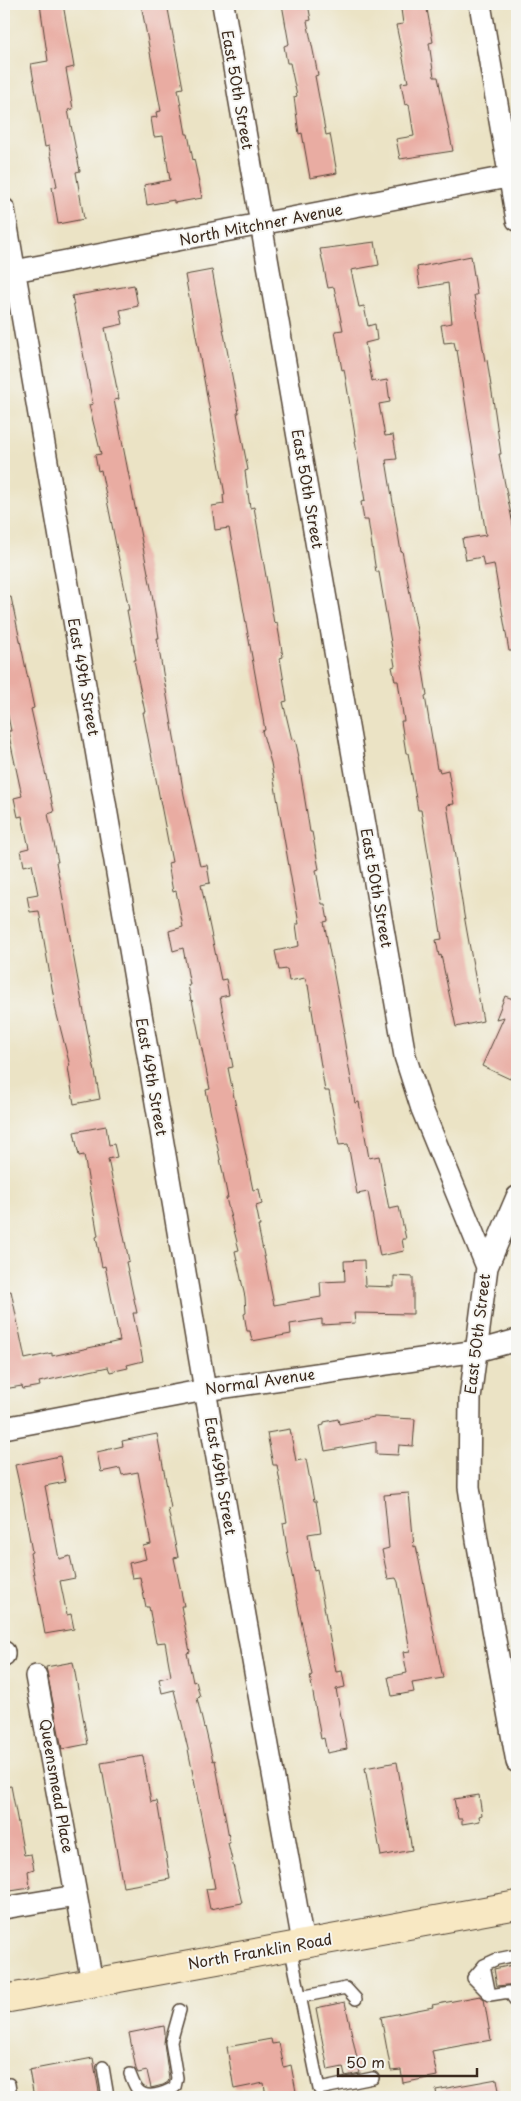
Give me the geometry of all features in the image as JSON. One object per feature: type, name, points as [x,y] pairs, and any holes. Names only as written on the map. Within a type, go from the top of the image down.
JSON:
[{"type":"main road","name":"North Franklin Road","points":[[4,1999],[517,1905]]},
{"type":"street","name":"East 50th Street","points":[[223,4],[405,1056],[422,1109],[487,1267],[469,1416],[471,1505],[517,1762]]},
{"type":"street","points":[[480,4],[514,176],[517,220]]},
{"type":"street","name":"North Mitchner Avenue","points":[[9,272],[514,176]]},
{"type":"street","name":"East 49th Street","points":[[4,209],[9,272],[205,1390],[297,1945]]},
{"type":"street","points":[[487,1267],[517,1197]]},
{"type":"street","name":"Normal Avenue","points":[[4,1428],[205,1390],[477,1351],[517,1340]]},
{"type":"street","name":"Queensmead Place","points":[[36,1676],[92,1982]]},
{"type":"street","points":[[4,1908],[76,1896]]},
{"type":"lane","points":[[297,1945],[300,1997],[319,2089],[373,2078]]},
{"type":"lane","points":[[517,1955],[497,1959],[484,1965],[490,1995],[509,1992],[517,2003]]},
{"type":"lane","points":[[300,1997],[346,1988],[356,1999]]},
{"type":"lane","points":[[130,2074],[137,2090],[148,2095],[165,2092],[175,2087],[177,2078],[171,2042],[180,2010]]},
{"type":"lane","points":[[103,2067],[108,2097]]},
{"type":"lane","points":[[9,2084],[11,2097]]},
{"type":"building","points":[[40,4],[63,4],[74,67],[66,69],[73,109],[68,110],[80,171],[76,172],[84,219],[58,224],[52,187],[57,186],[49,146],[45,147],[31,64],[48,61]]},
{"type":"building","points":[[141,4],[167,4],[183,88],[178,89],[186,134],[188,134],[202,198],[174,203],[174,200],[147,205],[144,185],[170,180],[163,136],[154,137],[151,118],[157,117],[156,112],[161,111]]},
{"type":"building","points":[[282,4],[308,4],[311,20],[307,21],[318,75],[315,76],[326,135],[330,134],[337,173],[310,178],[302,133],[299,134],[294,97],[297,96],[290,63],[287,63],[284,46],[289,44]]},
{"type":"building","points":[[426,4],[433,42],[429,43],[434,77],[438,77],[453,151],[400,159],[396,139],[414,136],[409,104],[405,105],[401,83],[408,82],[396,25],[403,24],[401,9]]},
{"type":"building","points":[[375,242],[379,265],[351,270],[359,307],[364,306],[368,326],[375,324],[377,340],[365,343],[372,381],[387,380],[390,402],[379,404],[385,436],[393,435],[397,459],[386,460],[401,552],[419,641],[427,695],[425,696],[437,769],[440,772],[448,770],[454,804],[447,805],[483,1021],[456,1027],[441,955],[439,956],[436,940],[442,939],[421,810],[418,810],[408,753],[406,753],[401,721],[404,721],[398,681],[395,681],[392,667],[395,666],[379,572],[376,572],[368,520],[364,520],[361,502],[365,501],[356,441],[344,369],[342,370],[335,331],[343,330],[334,287],[328,288],[320,249]]},
{"type":"building","points":[[471,256],[477,295],[474,295],[485,361],[487,360],[501,454],[499,454],[517,545],[517,651],[509,651],[494,564],[484,566],[482,557],[466,560],[462,539],[486,535],[457,350],[454,342],[444,343],[441,325],[452,323],[448,283],[420,288],[417,267]]},
{"type":"building","points":[[212,270],[239,413],[237,413],[248,470],[245,471],[250,508],[254,507],[274,623],[277,622],[283,657],[280,658],[287,701],[283,702],[292,740],[295,739],[299,757],[310,832],[312,832],[319,869],[316,870],[322,904],[325,904],[328,921],[324,922],[345,1033],[343,1033],[355,1103],[359,1102],[369,1158],[379,1156],[389,1209],[399,1207],[406,1239],[402,1239],[404,1251],[380,1256],[368,1192],[357,1194],[348,1144],[339,1145],[329,1091],[325,1091],[308,985],[305,978],[289,981],[287,969],[279,970],[275,951],[299,946],[296,924],[299,924],[271,763],[262,731],[265,730],[229,528],[215,530],[212,506],[224,504],[223,495],[225,495],[185,275]]},
{"type":"building","points":[[134,285],[138,306],[120,310],[123,324],[105,328],[119,399],[114,400],[151,588],[159,638],[157,638],[184,795],[200,866],[207,865],[210,883],[201,885],[221,980],[226,979],[229,995],[220,997],[233,1067],[228,1068],[253,1190],[259,1189],[262,1204],[256,1206],[260,1226],[258,1226],[274,1305],[321,1297],[320,1282],[345,1281],[344,1261],[364,1260],[365,1286],[394,1287],[394,1276],[413,1277],[413,1314],[354,1313],[355,1323],[322,1325],[322,1319],[290,1324],[291,1334],[252,1341],[250,1331],[247,1331],[244,1314],[246,1313],[245,1297],[235,1251],[239,1250],[226,1198],[228,1198],[206,1090],[210,1089],[191,1001],[183,948],[173,951],[169,931],[183,927],[176,891],[173,892],[168,863],[172,862],[134,660],[136,660],[127,610],[129,610],[101,470],[98,471],[95,455],[101,454],[89,405],[93,404],[72,296]]},
{"type":"building","points":[[11,597],[34,708],[31,709],[54,812],[48,814],[100,1099],[74,1104],[68,1067],[70,1066],[56,1011],[39,911],[30,912],[27,896],[38,894],[32,864],[24,866],[21,850],[29,848],[22,816],[18,817],[14,798],[22,796],[8,731],[11,731],[4,696],[4,598]]},
{"type":"building","points":[[517,989],[517,1063],[510,1079],[482,1066],[504,1017],[496,1019],[505,996],[513,999]]},
{"type":"building","points":[[106,1126],[109,1145],[114,1144],[117,1157],[108,1159],[129,1261],[126,1262],[137,1313],[133,1313],[143,1361],[127,1365],[128,1368],[110,1372],[108,1367],[39,1382],[40,1386],[23,1389],[22,1386],[4,1389],[4,1292],[11,1291],[25,1359],[52,1353],[52,1356],[120,1341],[105,1266],[102,1267],[96,1237],[98,1236],[84,1155],[79,1156],[74,1132]]},
{"type":"building","points":[[374,1417],[415,1419],[413,1446],[399,1445],[398,1455],[376,1454],[376,1442],[325,1451],[320,1426],[324,1425],[324,1422],[338,1419],[339,1424]]},
{"type":"building","points":[[290,1429],[296,1461],[306,1459],[314,1501],[316,1501],[321,1532],[308,1534],[314,1570],[317,1569],[336,1672],[342,1671],[345,1687],[336,1689],[347,1749],[327,1753],[324,1738],[321,1739],[310,1676],[312,1675],[288,1555],[283,1523],[287,1522],[277,1465],[273,1465],[267,1433]]},
{"type":"building","points":[[157,1434],[171,1508],[168,1509],[178,1557],[174,1558],[184,1606],[181,1606],[190,1652],[187,1653],[193,1682],[196,1681],[200,1697],[197,1698],[204,1728],[213,1761],[215,1760],[230,1843],[228,1843],[242,1903],[210,1909],[206,1889],[215,1888],[188,1749],[174,1690],[162,1693],[159,1679],[171,1676],[165,1642],[156,1643],[149,1607],[146,1607],[140,1577],[132,1578],[129,1563],[146,1559],[143,1546],[151,1544],[138,1472],[122,1475],[120,1468],[101,1472],[97,1452],[123,1446],[122,1441]]},
{"type":"building","points":[[60,1456],[65,1482],[45,1486],[59,1559],[70,1556],[75,1578],[60,1581],[67,1615],[71,1614],[74,1629],[45,1634],[30,1553],[32,1552],[23,1501],[15,1465]]},
{"type":"building","points":[[409,1493],[414,1547],[416,1546],[443,1678],[412,1683],[414,1692],[392,1696],[388,1677],[407,1673],[403,1652],[410,1651],[398,1582],[396,1578],[388,1579],[382,1550],[389,1548],[384,1495]]},
{"type":"building","points":[[73,1662],[88,1744],[62,1749],[46,1667]]},
{"type":"building","points":[[143,1756],[151,1802],[157,1801],[170,1879],[123,1887],[101,1763]]},
{"type":"building","points":[[397,1762],[412,1850],[381,1856],[365,1768]]},
{"type":"building","points":[[11,1786],[24,1855],[31,1854],[34,1869],[28,1871],[30,1888],[4,1892],[4,1787]]},
{"type":"building","points":[[479,1795],[482,1815],[479,1816],[480,1821],[462,1824],[462,1819],[458,1819],[454,1799]]},
{"type":"building","points":[[517,1964],[517,1984],[497,1986],[494,1969]]},
{"type":"building","points":[[480,1996],[484,1999],[491,2040],[432,2051],[437,2076],[403,2083],[401,2070],[391,2071],[381,2017]]},
{"type":"building","points":[[345,2002],[360,2073],[345,2076],[343,2067],[328,2070],[316,2008]]},
{"type":"building","points":[[164,2026],[164,2043],[169,2079],[163,2085],[151,2088],[147,2071],[138,2073],[136,2069],[129,2033]]},
{"type":"building","points":[[271,2039],[272,2044],[279,2043],[284,2067],[291,2065],[297,2097],[266,2097],[264,2083],[234,2089],[227,2047]]},
{"type":"building","points":[[93,2058],[100,2097],[34,2097],[29,2070]]},
{"type":"building","points":[[497,2079],[500,2097],[437,2097],[436,2090]]}]
